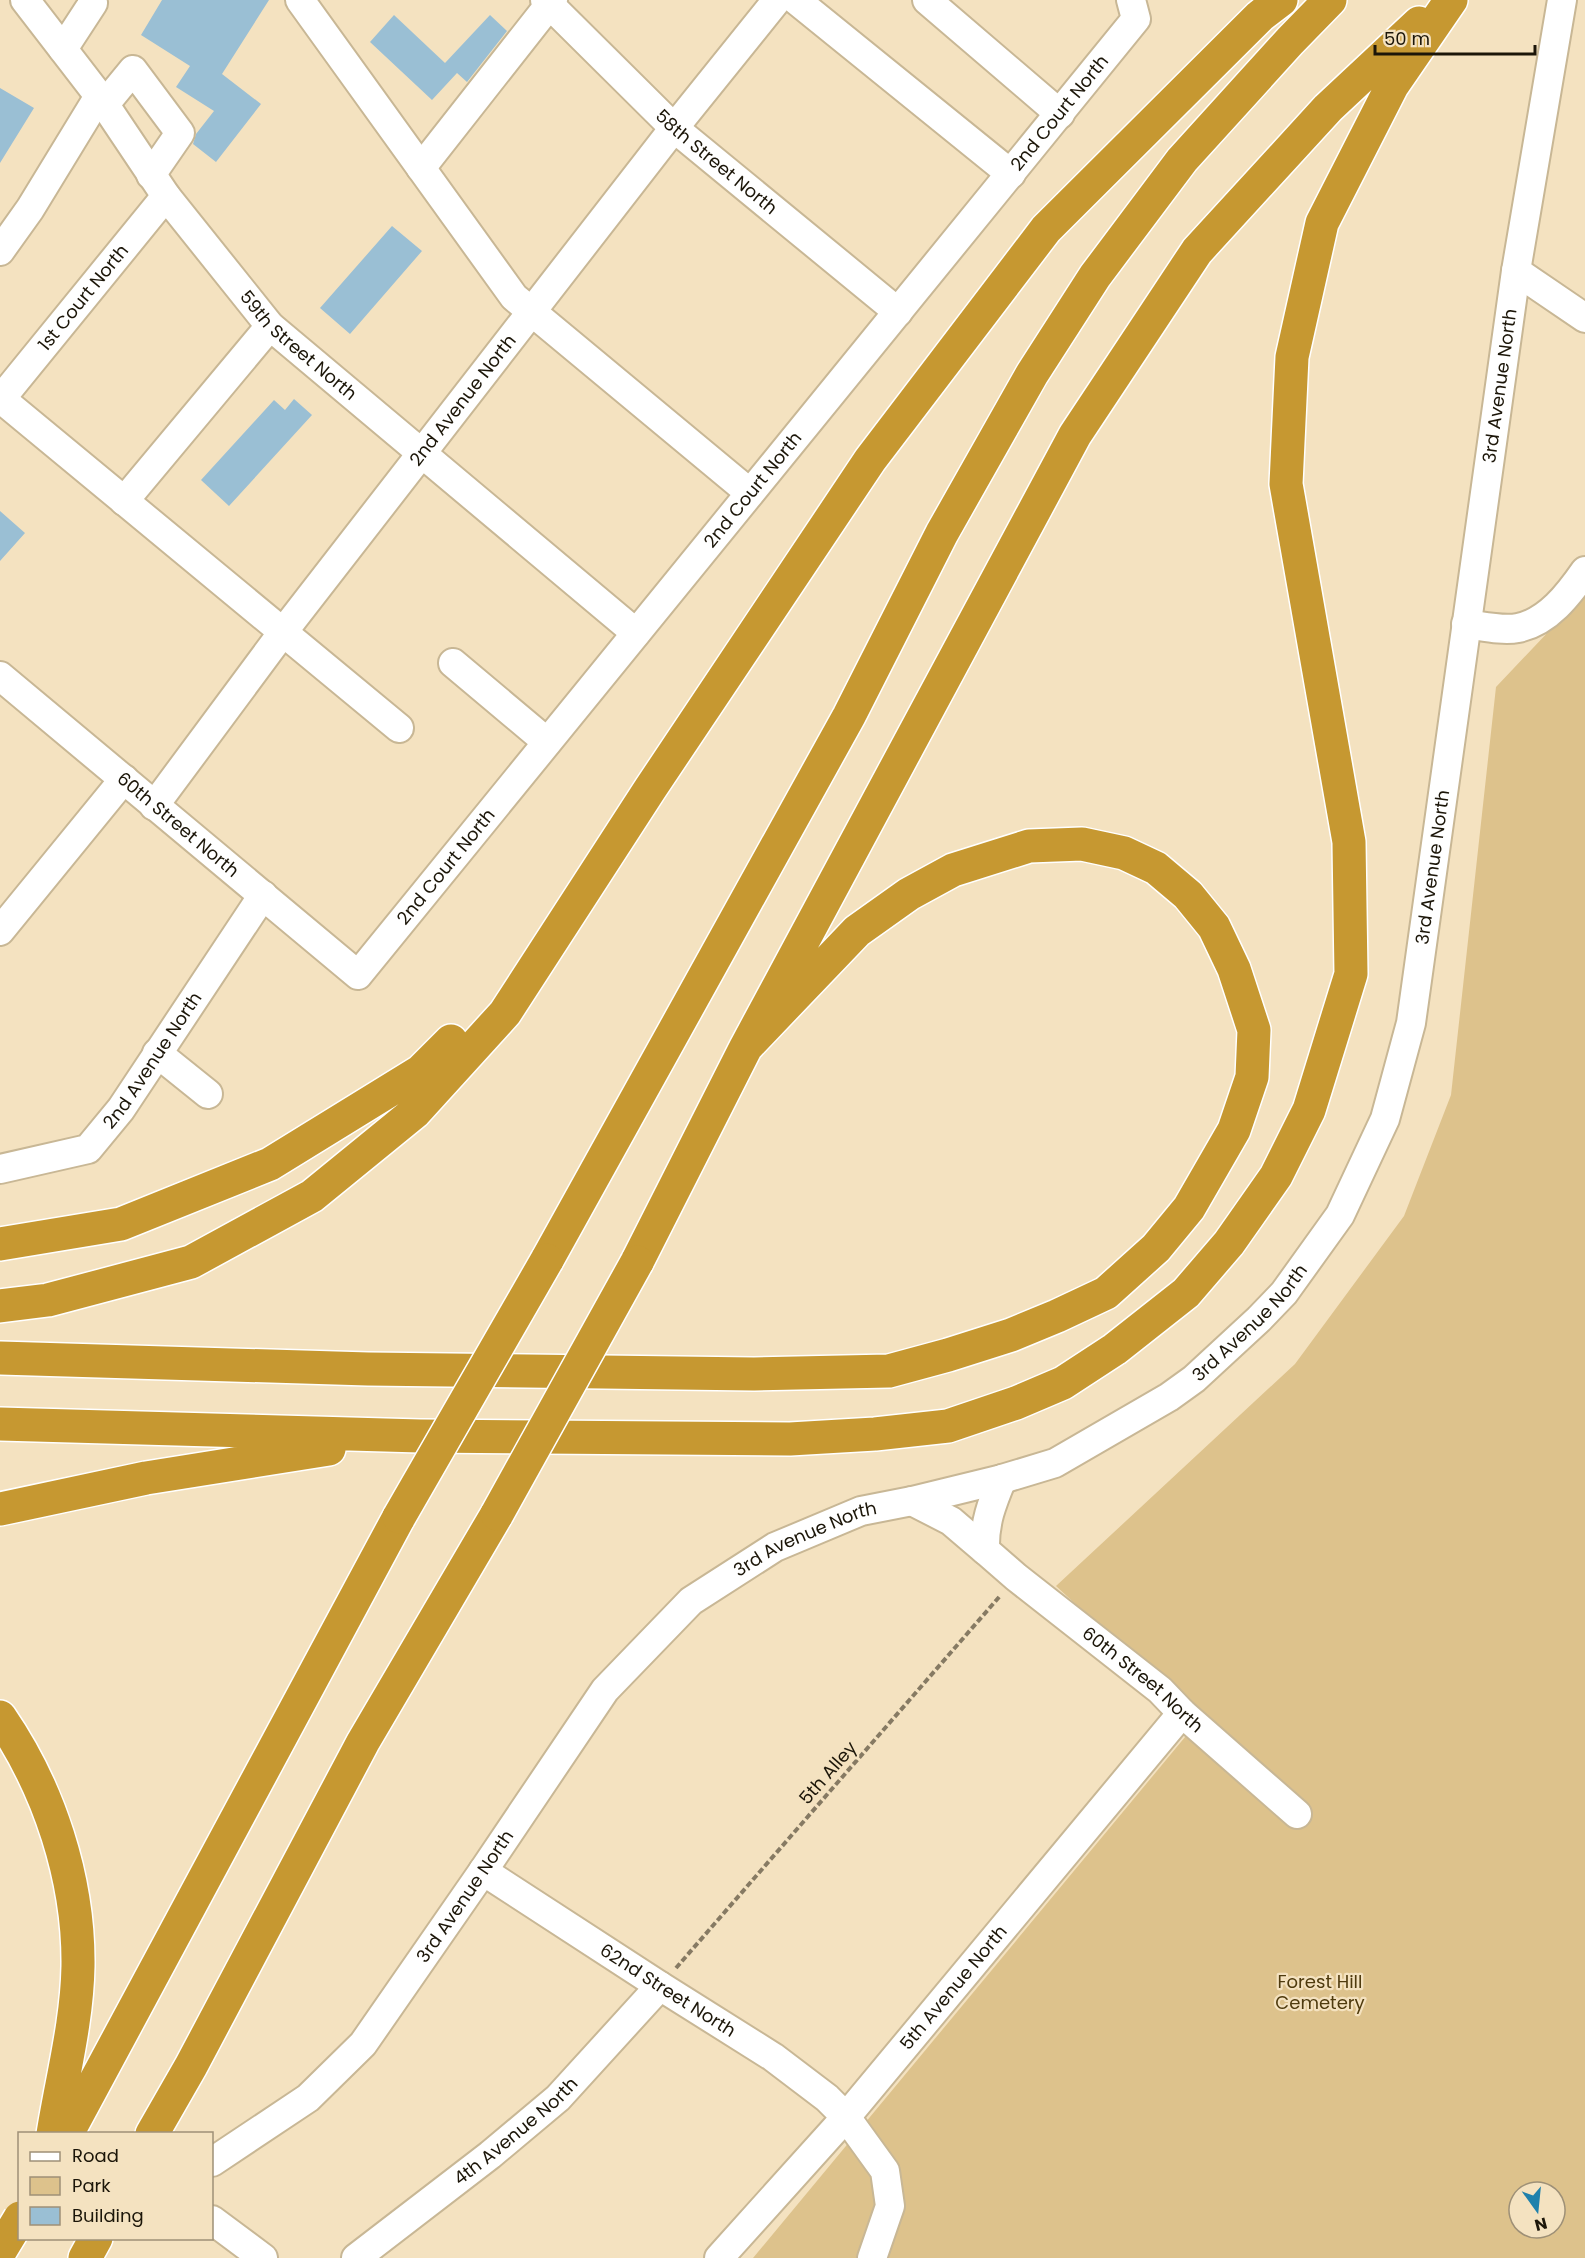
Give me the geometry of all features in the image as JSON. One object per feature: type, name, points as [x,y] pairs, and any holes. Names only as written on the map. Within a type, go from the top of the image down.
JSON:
[{"type":"highway","points":[[0,1306],[48,1300],[191,1262],[312,1196],[415,1112],[505,1012],[870,460],[1046,229],[1260,16],[1281,0]]},
{"type":"highway","points":[[68,2132],[399,1517],[547,1260],[849,716],[942,533],[1032,374],[1095,276],[1182,160],[1330,0]]},
{"type":"highway","points":[[153,2132],[191,2066],[363,1742],[496,1514],[637,1262],[746,1047],[1075,435],[1191,260],[1328,108],[1445,0]]},
{"type":"highway","points":[[0,1424],[420,1436],[790,1439],[875,1434],[948,1426],[1016,1403],[1063,1383],[1115,1349],[1186,1293],[1229,1243],[1276,1176],[1309,1110],[1351,974],[1349,842],[1286,484],[1292,357],[1322,223],[1392,86],[1450,0]]},
{"type":"highway","points":[[0,1358],[368,1369],[754,1374],[898,1369],[1011,1335],[1057,1316],[1106,1293],[1156,1248],[1189,1208],[1234,1130],[1252,1077],[1254,1030],[1234,969],[1214,927],[1188,895],[1156,868],[1124,853],[1082,844],[1029,846],[953,870],[909,894],[857,931],[746,1047]]},
{"type":"highway","points":[[0,1244],[121,1224],[270,1164],[421,1071],[559,929]]},
{"type":"highway","points":[[0,1509],[146,1478],[420,1436]]},
{"type":"highway","points":[[0,1717],[21,1750],[46,1805],[71,1888],[78,1967],[73,2018],[53,2132]]},
{"type":"highway","points":[[0,2251],[18,2221]]},
{"type":"highway","points":[[86,2258],[95,2240]]},
{"type":"street","name":"59th Street North","points":[[25,0],[102,100],[158,186],[270,326],[636,633]]},
{"type":"street","points":[[63,49],[93,3],[92,0]]},
{"type":"street","points":[[300,0],[514,297],[750,493]]},
{"type":"street","name":"2nd Avenue North","points":[[154,806],[283,632],[674,128],[777,0]]},
{"type":"street","points":[[796,0],[1011,174]]},
{"type":"street","points":[[927,0],[1060,114]]},
{"type":"street","name":"2nd Court North","points":[[358,975],[1136,19],[1131,0]]},
{"type":"street","name":"3rd Avenue North","points":[[213,2161],[308,2098],[363,2044],[605,1690],[691,1601],[775,1547],[861,1511],[1002,1479],[1055,1463],[1169,1397],[1194,1380],[1284,1293],[1340,1215],[1385,1119],[1411,1023],[1516,271],[1562,0]]},
{"type":"street","points":[[421,168],[549,2]]},
{"type":"street","name":"58th Street North","points":[[549,2],[674,128],[898,312]]},
{"type":"street","name":"1st Court North","points":[[0,399],[158,186],[180,133],[133,70],[102,100]]},
{"type":"street","points":[[0,251],[102,100]]},
{"type":"street","points":[[1516,271],[1582,310]]},
{"type":"street","points":[[124,501],[270,326]]},
{"type":"street","points":[[0,399],[399,728]]},
{"type":"street","points":[[1466,624],[1518,628],[1540,619],[1569,595],[1585,571]]},
{"type":"street","points":[[453,663],[548,742]]},
{"type":"street","name":"60th Street North","points":[[0,676],[358,975]]},
{"type":"street","points":[[0,931],[124,779]]},
{"type":"street","name":"2nd Avenue North","points":[[0,1169],[88,1149],[121,1109],[263,895]]},
{"type":"street","points":[[157,1053],[208,1094]]},
{"type":"street","points":[[985,1550],[984,1533],[988,1515],[1002,1479]]},
{"type":"street","name":"60th Street North","points":[[912,1501],[951,1521],[1016,1577],[1160,1690],[1182,1713],[1297,1814]]},
{"type":"street","name":"5th Avenue North","points":[[719,2258],[846,2117],[1182,1713]]},
{"type":"street","name":"62nd Street North","points":[[483,1871],[773,2057],[827,2098],[846,2117],[885,2171],[890,2206],[872,2258]]},
{"type":"street","name":"4th Avenue North","points":[[356,2258],[490,2155],[558,2098],[660,1986]]},
{"type":"street","points":[[213,2221],[263,2258]]},
{"type":"street","points":[[0,2241],[18,2236]]},
{"type":"path","name":"5th Alley","points":[[660,1986],[1016,1577]]},
{"type":"green space","name":"Forest Hill Cemetery","points":[[1585,593],[1585,2258],[753,2258],[1200,1719],[1056,1586],[1295,1364],[1404,1216],[1451,1095],[1496,687]]},
{"type":"building","points":[[162,0],[269,0],[222,74],[261,104],[216,162],[193,144],[196,134],[214,111],[176,87],[190,66],[141,35]]},
{"type":"building","points":[[394,15],[445,63],[490,15],[507,31],[467,82],[457,73],[432,100],[370,42]]},
{"type":"building","points":[[0,88],[34,108],[0,163]]},
{"type":"building","points":[[392,226],[422,251],[350,334],[320,308]]},
{"type":"building","points":[[294,399],[312,415],[229,506],[201,480],[274,400],[285,410]]},
{"type":"building","points":[[0,511],[25,533],[0,561]]}]
